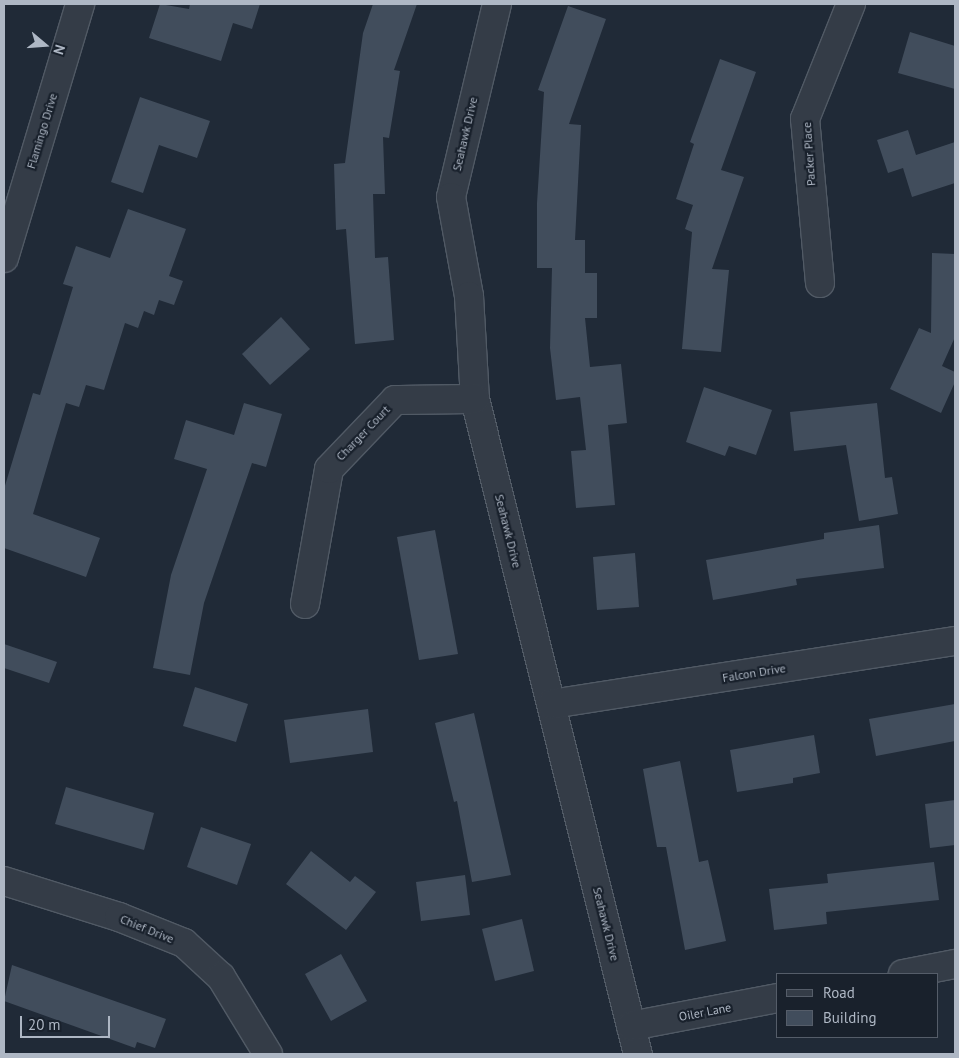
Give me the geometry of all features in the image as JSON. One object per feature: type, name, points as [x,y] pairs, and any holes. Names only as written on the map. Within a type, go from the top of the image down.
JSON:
[{"type":"street","name":"Flamingo Drive","points":[[4,258],[80,4]]},
{"type":"street","name":"Seahawk Drive","points":[[497,4],[451,197],[469,296],[475,399],[638,1054]]},
{"type":"street","name":"Packer Place","points":[[820,283],[805,119],[851,4]]},
{"type":"street","name":"Charger Court","points":[[305,604],[328,469],[395,400],[475,399]]},
{"type":"street","name":"Falcon Drive","points":[[552,704],[955,641]]},
{"type":"street","name":"Chief Drive","points":[[4,881],[120,917],[184,943],[221,977],[268,1054]]},
{"type":"street","points":[[908,973],[955,964]]},
{"type":"street","name":"Oiler Lane","points":[[631,1026],[776,998]]},
{"type":"building","points":[[160,4],[189,9],[190,4],[260,4],[252,29],[233,23],[221,61],[149,38]]},
{"type":"building","points":[[373,4],[417,4],[394,70],[400,71],[389,138],[383,137],[385,194],[373,194],[375,258],[388,257],[394,340],[355,344],[346,229],[336,230],[334,164],[345,163],[363,33]]},
{"type":"building","points":[[568,6],[606,19],[569,124],[581,125],[575,240],[585,240],[585,273],[597,273],[597,318],[585,318],[590,367],[621,364],[627,423],[608,425],[615,505],[576,508],[571,451],[586,450],[580,397],[556,400],[550,348],[552,268],[537,268],[537,203],[544,92],[538,90]]},
{"type":"building","points":[[910,32],[955,46],[955,89],[898,73]]},
{"type":"building","points":[[720,59],[756,72],[721,170],[744,177],[712,269],[729,270],[721,352],[682,349],[692,232],[685,229],[693,205],[676,199],[694,144],[690,142]]},
{"type":"building","points":[[140,97],[210,121],[197,158],[159,145],[143,193],[111,182]]},
{"type":"building","points":[[908,130],[916,155],[955,142],[955,183],[912,197],[903,168],[888,173],[877,140]]},
{"type":"building","points":[[128,209],[186,229],[169,276],[183,281],[174,305],[159,300],[154,315],[144,311],[138,328],[125,323],[104,390],[86,385],[79,407],[66,403],[33,514],[100,538],[86,577],[4,548],[4,489],[33,393],[40,395],[73,287],[63,284],[76,246],[110,258]]},
{"type":"building","points":[[932,253],[955,254],[955,337],[942,366],[955,372],[955,382],[941,413],[890,389],[919,328],[931,333]]},
{"type":"building","points":[[281,317],[310,349],[270,385],[242,354]]},
{"type":"building","points":[[704,387],[772,410],[756,455],[729,446],[725,456],[686,442]]},
{"type":"building","points":[[244,403],[282,414],[266,467],[252,463],[204,603],[190,675],[153,668],[171,575],[207,469],[174,459],[186,420],[234,435]]},
{"type":"building","points":[[877,403],[885,478],[892,477],[898,514],[859,521],[846,445],[794,451],[790,412]]},
{"type":"building","points":[[879,525],[884,568],[796,579],[797,585],[713,600],[706,560],[824,539],[824,533]]},
{"type":"building","points":[[435,530],[458,654],[419,660],[397,537]]},
{"type":"building","points":[[635,553],[639,607],[597,610],[593,557]]},
{"type":"building","points":[[4,644],[57,662],[49,683],[4,668]]},
{"type":"building","points":[[195,687],[248,704],[236,742],[183,726]]},
{"type":"building","points":[[955,704],[955,741],[876,756],[869,719]]},
{"type":"building","points":[[368,709],[373,752],[290,763],[284,720]]},
{"type":"building","points":[[474,713],[511,875],[472,882],[457,801],[454,802],[435,723]]},
{"type":"building","points":[[814,735],[820,773],[793,778],[793,783],[737,792],[730,750]]},
{"type":"building","points":[[680,761],[699,862],[708,860],[726,941],[685,950],[666,847],[657,847],[643,769]]},
{"type":"building","points":[[66,787],[154,813],[144,850],[55,824]]},
{"type":"building","points":[[955,800],[955,845],[930,848],[925,804]]},
{"type":"building","points":[[201,827],[251,844],[237,885],[187,867]]},
{"type":"building","points":[[311,851],[350,882],[355,876],[376,892],[346,930],[286,884]]},
{"type":"building","points":[[934,862],[939,900],[826,912],[827,924],[774,930],[769,889],[828,883],[827,874]]},
{"type":"building","points":[[465,875],[470,915],[421,921],[416,882]]},
{"type":"building","points":[[522,919],[534,971],[495,981],[482,929]]},
{"type":"building","points":[[341,954],[367,1001],[331,1021],[305,974]]},
{"type":"building","points":[[12,965],[166,1019],[155,1048],[137,1042],[135,1048],[4,1001]]}]
